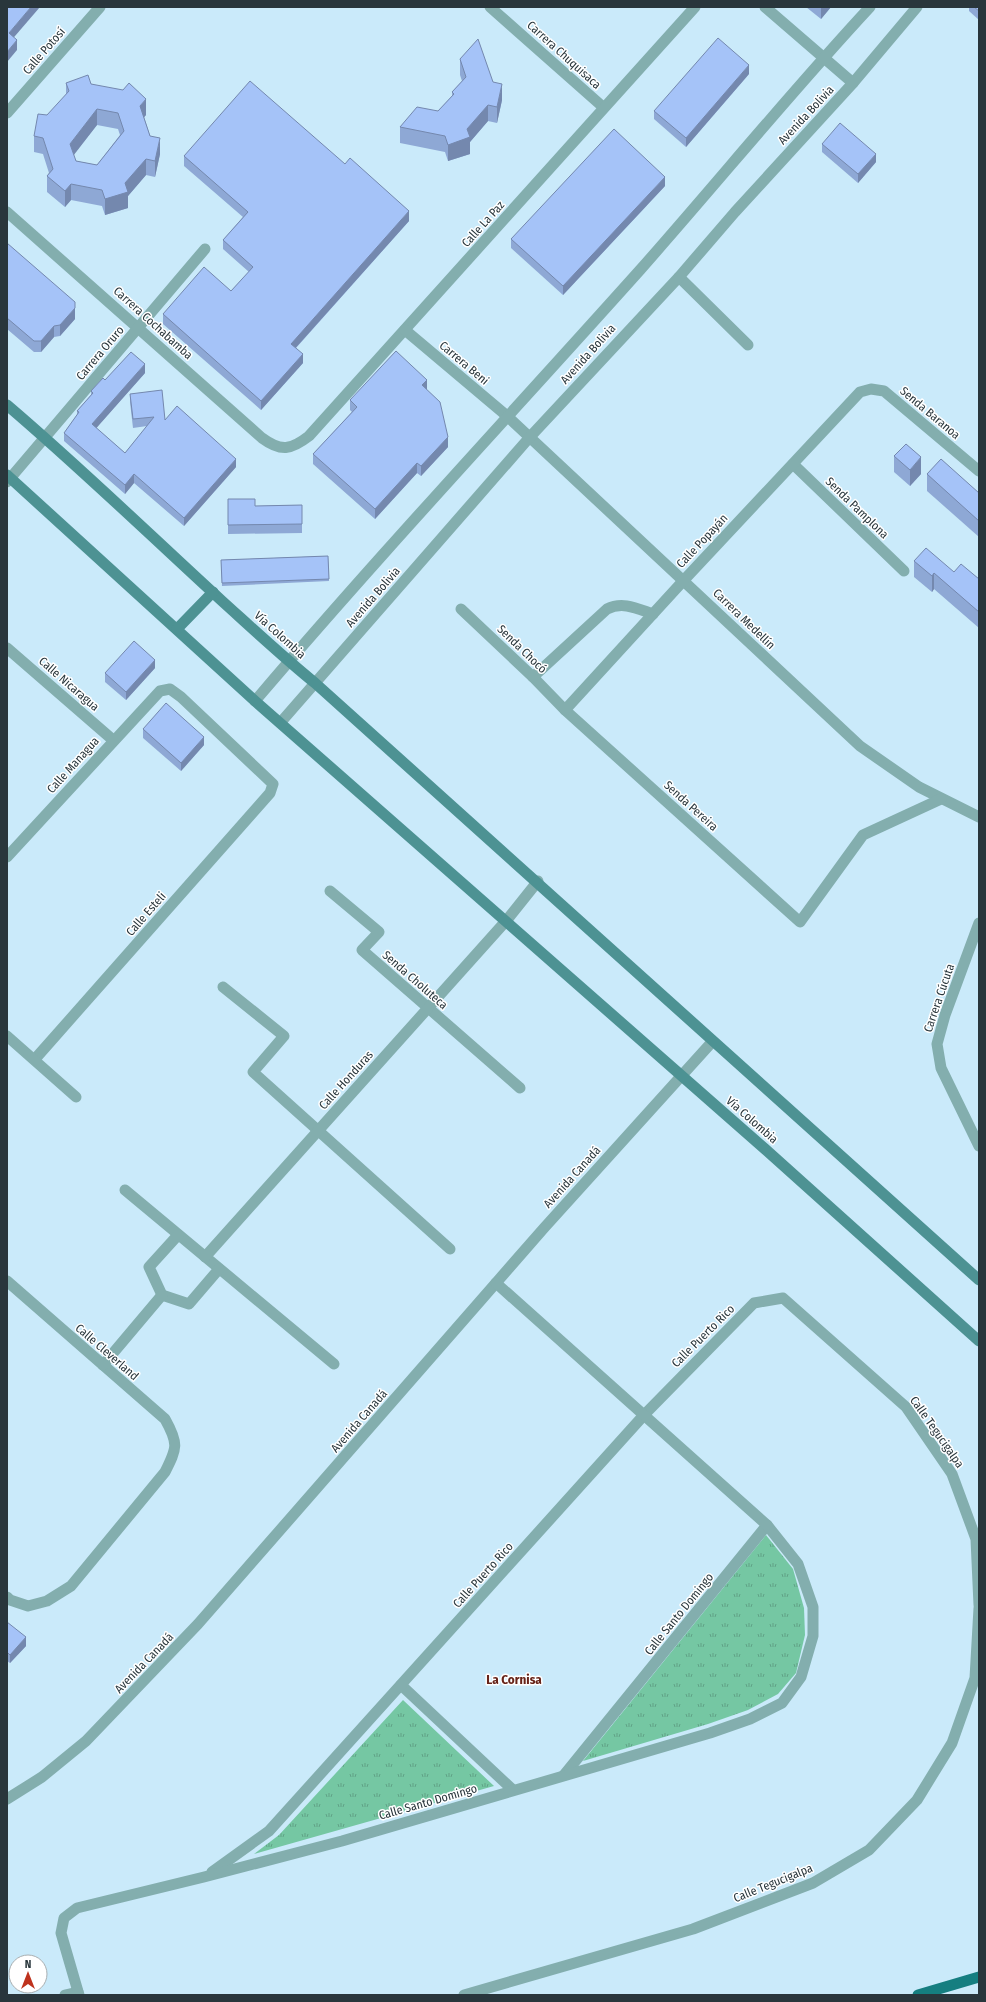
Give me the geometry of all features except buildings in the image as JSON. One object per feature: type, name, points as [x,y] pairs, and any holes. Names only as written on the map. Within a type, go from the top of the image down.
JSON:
[{"type":"main road","name":"Vía Colombia","points":[[7,405],[46,438],[289,662],[316,683],[538,881],[712,1042],[979,1280]]},
{"type":"main road","name":"Vía Colombia","points":[[8,478],[255,701],[281,722],[506,920],[979,1340]]},
{"type":"main road","points":[[177,629],[213,592]]},
{"type":"main road","points":[[918,1995],[979,1977]]},
{"type":"street","name":"Calle Potosí","points":[[7,113],[100,7]]},
{"type":"street","name":"Carrera Chuquisaca","points":[[490,7],[603,107]]},
{"type":"street","name":"Calle La Paz","points":[[284,448],[297,446],[309,436],[603,107],[695,7]]},
{"type":"street","points":[[765,7],[853,83]]},
{"type":"street","name":"Avenida Bolivia","points":[[255,701],[507,416],[703,198],[823,58],[870,7]]},
{"type":"street","name":"Avenida Bolivia","points":[[281,722],[529,438],[679,277],[740,206],[853,83],[917,7]]},
{"type":"street","name":"Carrera Cochabamba","points":[[7,212],[262,438],[272,446],[284,448]]},
{"type":"street","name":"Carrera Oruro","points":[[8,478],[46,438],[138,327],[206,249]]},
{"type":"street","points":[[679,277],[748,345]]},
{"type":"street","name":"Carrera Beni","points":[[405,330],[507,416]]},
{"type":"street","name":"Senda Baranoa","points":[[860,392],[871,389],[884,391],[979,471]]},
{"type":"street","name":"Calle Popayán","points":[[565,710],[860,392]]},
{"type":"street","name":"Carrera Medellín","points":[[507,416],[860,746],[919,787],[979,817]]},
{"type":"street","name":"Senda Pamplona","points":[[792,464],[904,571]]},
{"type":"street","points":[[533,677],[607,609],[615,605],[628,605],[653,614]]},
{"type":"street","name":"Senda Chocó","points":[[461,609],[533,677],[565,710]]},
{"type":"street","name":"Calle Nicaragua","points":[[7,648],[113,740]]},
{"type":"street","name":"Calle Managua","points":[[7,857],[113,740],[160,691],[170,689],[181,697],[273,784]]},
{"type":"street","name":"Senda Pereira","points":[[565,710],[800,922],[863,834],[941,799]]},
{"type":"street","name":"Calle Esteli","points":[[35,1059],[270,794],[273,784]]},
{"type":"street","points":[[506,920],[538,881]]},
{"type":"street","name":"Senda Choluteca","points":[[330,891],[379,932],[362,950],[520,1088]]},
{"type":"street","name":"Calle Honduras","points":[[205,1257],[506,920]]},
{"type":"street","name":"Carrera Cúcuta","points":[[979,923],[945,1015],[937,1044],[941,1068],[979,1146]]},
{"type":"street","points":[[223,987],[284,1036],[253,1072],[450,1249]]},
{"type":"street","points":[[7,1036],[35,1059],[76,1097]]},
{"type":"street","name":"Avenida Canadá","points":[[7,1799],[42,1777],[86,1741],[193,1630],[496,1284],[712,1042]]},
{"type":"street","points":[[125,1190],[334,1364]]},
{"type":"street","points":[[178,1235],[149,1267],[162,1295],[189,1304],[219,1268]]},
{"type":"street","name":"Calle Cleverland","points":[[7,1282],[165,1420],[174,1435],[176,1451],[165,1472],[71,1586],[47,1601],[28,1606],[10,1600],[7,1597]]},
{"type":"street","points":[[496,1284],[767,1525],[798,1564],[813,1607],[813,1636],[801,1677],[782,1703],[750,1719],[710,1733],[564,1775]]},
{"type":"street","points":[[103,1365],[162,1295]]},
{"type":"street","name":"Calle Puerto Rico","points":[[204,1877],[269,1831],[644,1415],[754,1303],[783,1298]]},
{"type":"street","name":"Calle Tegucigalpa","points":[[783,1298],[906,1407],[952,1474],[976,1539],[979,1605]]},
{"type":"street","name":"Calle Santo Domingo","points":[[79,1993],[61,1933],[64,1918],[77,1908],[342,1841],[564,1775],[767,1525]]},
{"type":"street","name":"Calle Tegucigalpa","points":[[464,1995],[693,1929],[813,1883],[869,1850],[917,1800],[952,1743],[975,1678],[979,1608]]},
{"type":"street","points":[[401,1685],[513,1790]]},
{"type":"street","points":[[65,1995],[79,1993]]},
{"type":"green space","points":[[766,1535],[793,1569],[804,1608],[805,1635],[796,1673],[778,1694],[748,1710],[708,1724],[583,1761]]},
{"type":"green space","points":[[403,1700],[494,1786],[254,1854],[279,1835]]},
{"type":"district","name":"La Cornisa","points":[[514,1679]]}]
